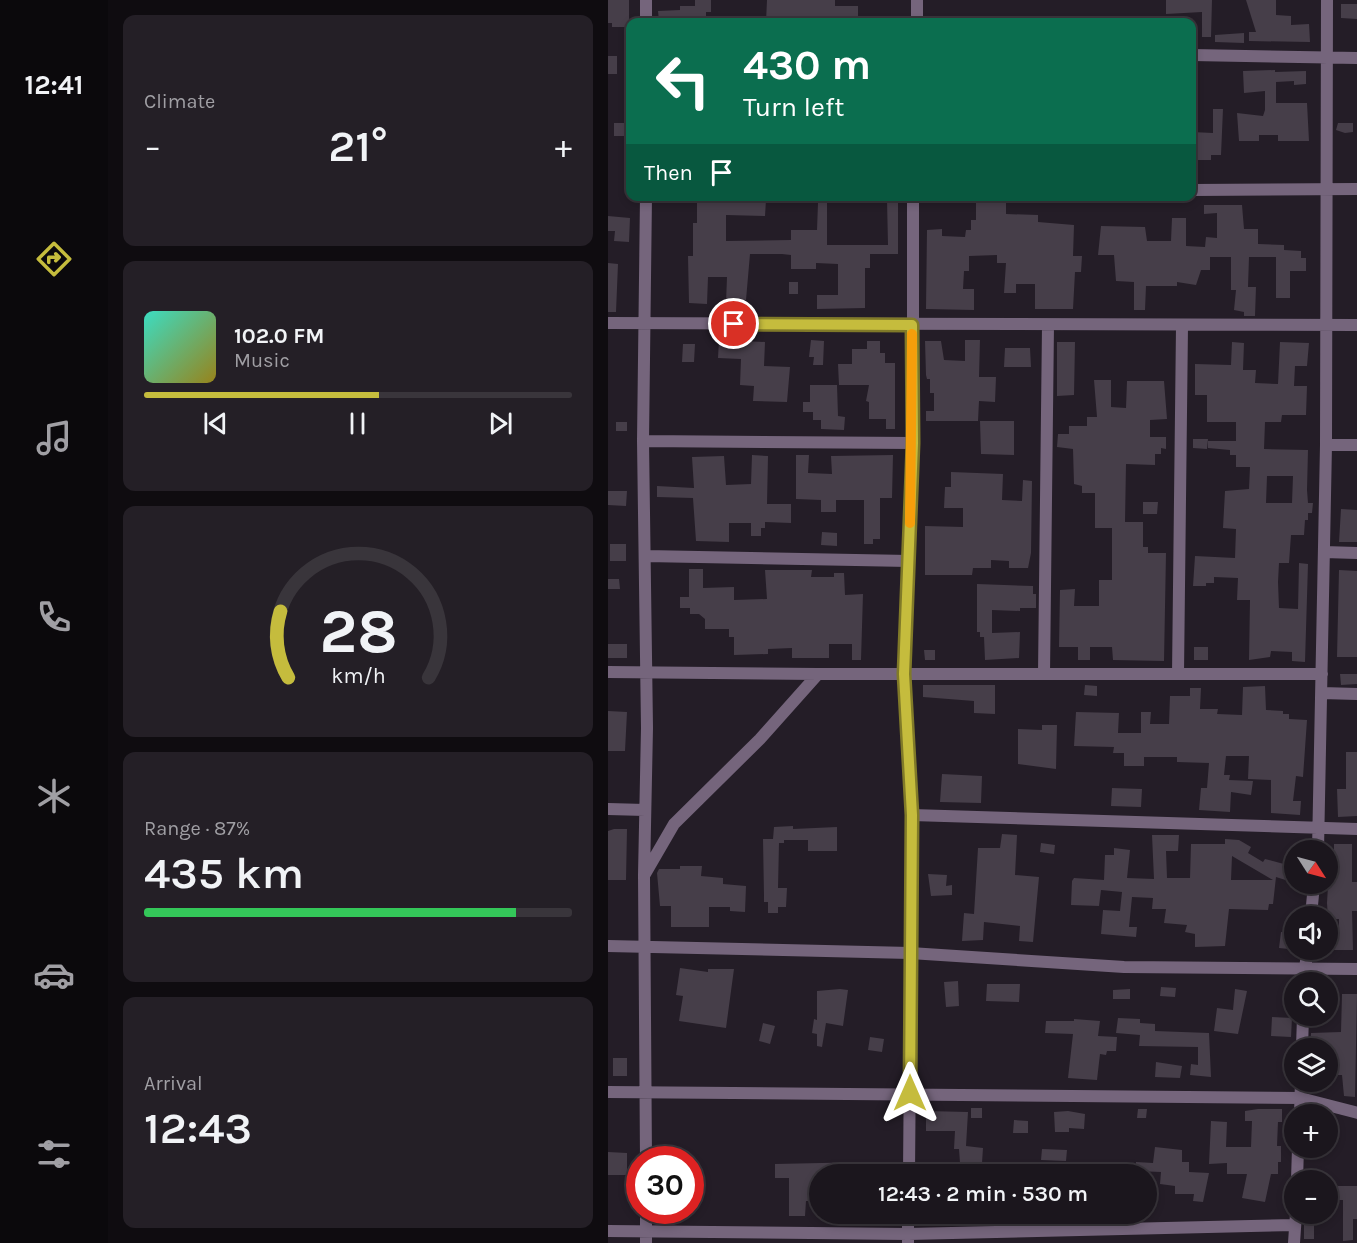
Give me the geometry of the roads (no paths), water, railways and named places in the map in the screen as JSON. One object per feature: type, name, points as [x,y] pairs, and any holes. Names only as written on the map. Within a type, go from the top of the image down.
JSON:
[{"type":"street","points":[[646,0],[646,18]]},
{"type":"street","points":[[917,0],[917,18]]},
{"type":"street","points":[[1319,840],[1326,445],[1327,0]]},
{"type":"street","points":[[1196,55],[1358,58]]},
{"type":"street","points":[[1196,190],[1358,189]]},
{"type":"street","points":[[646,201],[643,441],[646,556],[644,875],[646,1146]]},
{"type":"street","points":[[909,1164],[912,815],[904,674],[913,443],[913,201]]},
{"type":"street","points":[[608,323],[1358,326]]},
{"type":"street","points":[[1044,674],[1048,326]]},
{"type":"street","points":[[1178,674],[1182,326]]},
{"type":"street","points":[[643,441],[913,443]]},
{"type":"street","points":[[1326,445],[1358,445]]},
{"type":"street","points":[[1324,552],[1358,552]]},
{"type":"street","points":[[646,556],[909,561]]},
{"type":"street","points":[[608,672],[1322,674]]},
{"type":"street","points":[[644,875],[674,824],[760,739],[818,674]]},
{"type":"street","points":[[1322,693],[1358,694]]},
{"type":"street","points":[[608,809],[645,810]]},
{"type":"street","points":[[912,815],[1358,829]]},
{"type":"street","points":[[608,946],[910,953],[1124,967],[1358,969]]},
{"type":"street","points":[[1305,972],[1306,960]]},
{"type":"street","points":[[608,1092],[1300,1098],[1358,1113]]},
{"type":"street","points":[[1300,1092],[1300,1104]]},
{"type":"street","points":[[608,1231],[646,1237],[908,1238],[1284,1220]]},
{"type":"street","points":[[1294,1243],[1295,1224]]}]
